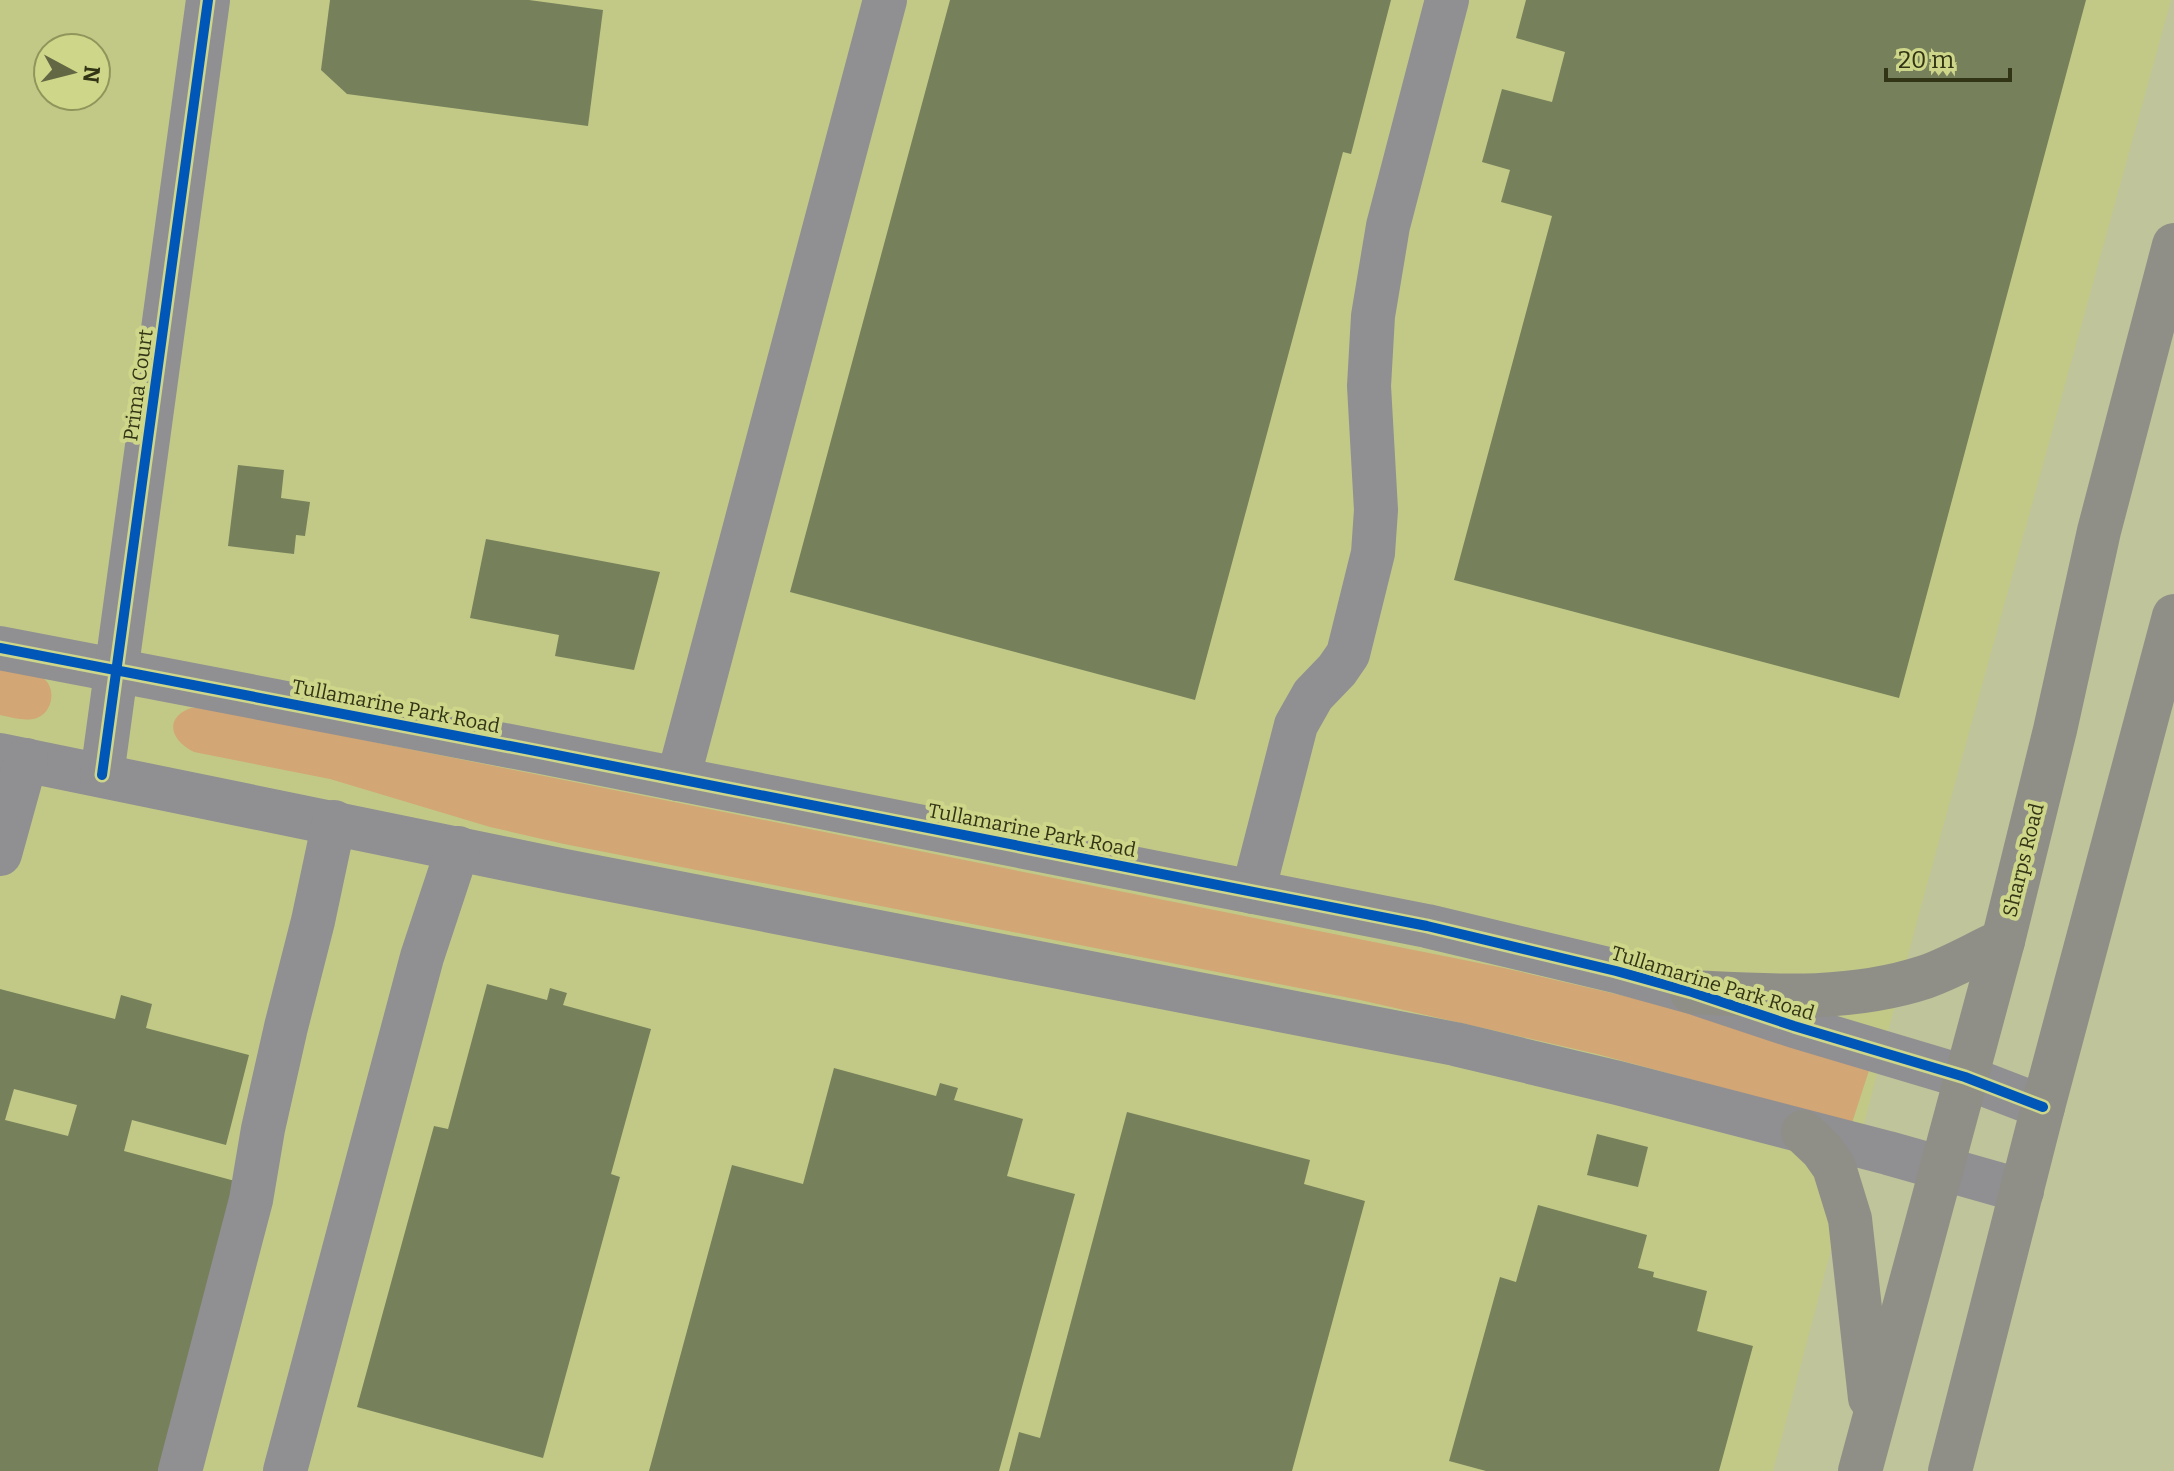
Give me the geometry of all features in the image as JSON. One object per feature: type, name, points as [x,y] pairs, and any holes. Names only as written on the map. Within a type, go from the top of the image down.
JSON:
[{"type":"main road","name":"Sharps Road","points":[[1860,1471],[2003,941],[2055,730],[2099,531],[2174,245]]},
{"type":"main road","points":[[1950,1471],[2043,1107],[2171,640]]},
{"type":"main road","points":[[1692,992],[1779,997],[1871,990],[1926,977],[2003,941]]},
{"type":"main road","points":[[1803,1132],[1834,1167],[1850,1219],[1873,1424]]},
{"type":"street","name":"Prima Court","points":[[102,775],[208,0]]},
{"type":"street","points":[[678,779],[885,0]]},
{"type":"street","points":[[1253,892],[1296,725],[1313,695],[1348,654],[1373,553],[1376,510],[1369,386],[1373,316],[1388,226],[1447,0]]},
{"type":"street","name":"Tullamarine Park Road","points":[[0,648],[1427,926],[1692,992],[1965,1077],[2043,1107]]},
{"type":"street","points":[[0,854],[13,758],[565,871],[1455,1044],[1618,1083],[2022,1191]]},
{"type":"street","points":[[180,1471],[251,1200],[263,1129],[334,822]]},
{"type":"street","points":[[285,1471],[422,957],[458,848]]},
{"type":"shaded area","points":[[0,0],[2171,0],[1920,910],[1773,1471],[0,1471]]},
{"type":"shaded area","points":[[0,669],[43,678],[51,695],[45,713],[29,719],[0,715]]},
{"type":"shaded area","points":[[191,708],[1504,968],[1659,1004],[1872,1061],[1852,1123],[1597,1054],[1360,1000],[490,827],[330,779],[194,752],[180,742],[173,730],[176,718]]},
{"type":"building","points":[[330,0],[529,0],[603,10],[588,126],[347,94],[321,70]]},
{"type":"building","points":[[950,0],[1391,0],[1351,154],[1343,152],[1195,700],[790,592]]},
{"type":"building","points":[[1526,0],[2086,0],[1899,698],[1454,580],[1552,216],[1501,202],[1510,170],[1482,162],[1502,89],[1552,102],[1565,52],[1516,38]]},
{"type":"building","points":[[238,465],[284,470],[281,498],[310,502],[305,536],[296,535],[294,554],[228,546]]},
{"type":"building","points":[[486,539],[660,572],[634,670],[555,656],[559,635],[470,618]]},
{"type":"building","points":[[487,984],[547,1000],[550,988],[567,993],[563,1005],[651,1029],[611,1174],[620,1177],[543,1458],[357,1407],[434,1126],[448,1129]]},
{"type":"building","points":[[0,989],[115,1019],[121,995],[152,1004],[146,1028],[249,1055],[226,1145],[132,1120],[124,1151],[235,1181],[158,1471],[0,1471]],"holes":[[[14,1089],[77,1105],[68,1136],[5,1120]]]},
{"type":"building","points":[[834,1068],[936,1096],[940,1083],[958,1088],[954,1100],[1023,1119],[1007,1176],[1075,1194],[999,1471],[649,1471],[732,1165],[803,1184]]},
{"type":"building","points":[[1127,1112],[1310,1160],[1304,1184],[1365,1201],[1292,1471],[1009,1471],[1019,1432],[1040,1438]]},
{"type":"building","points":[[1597,1134],[1648,1147],[1638,1187],[1587,1175]]},
{"type":"building","points":[[1538,1205],[1647,1235],[1638,1268],[1654,1272],[1653,1277],[1707,1291],[1697,1331],[1753,1346],[1719,1471],[1486,1471],[1449,1461],[1500,1277],[1516,1282]]},
{"type":"cycle path","points":[[102,775],[208,0]]},
{"type":"cycle path","points":[[0,648],[1427,926],[1692,992],[1965,1077],[2043,1107]]}]
